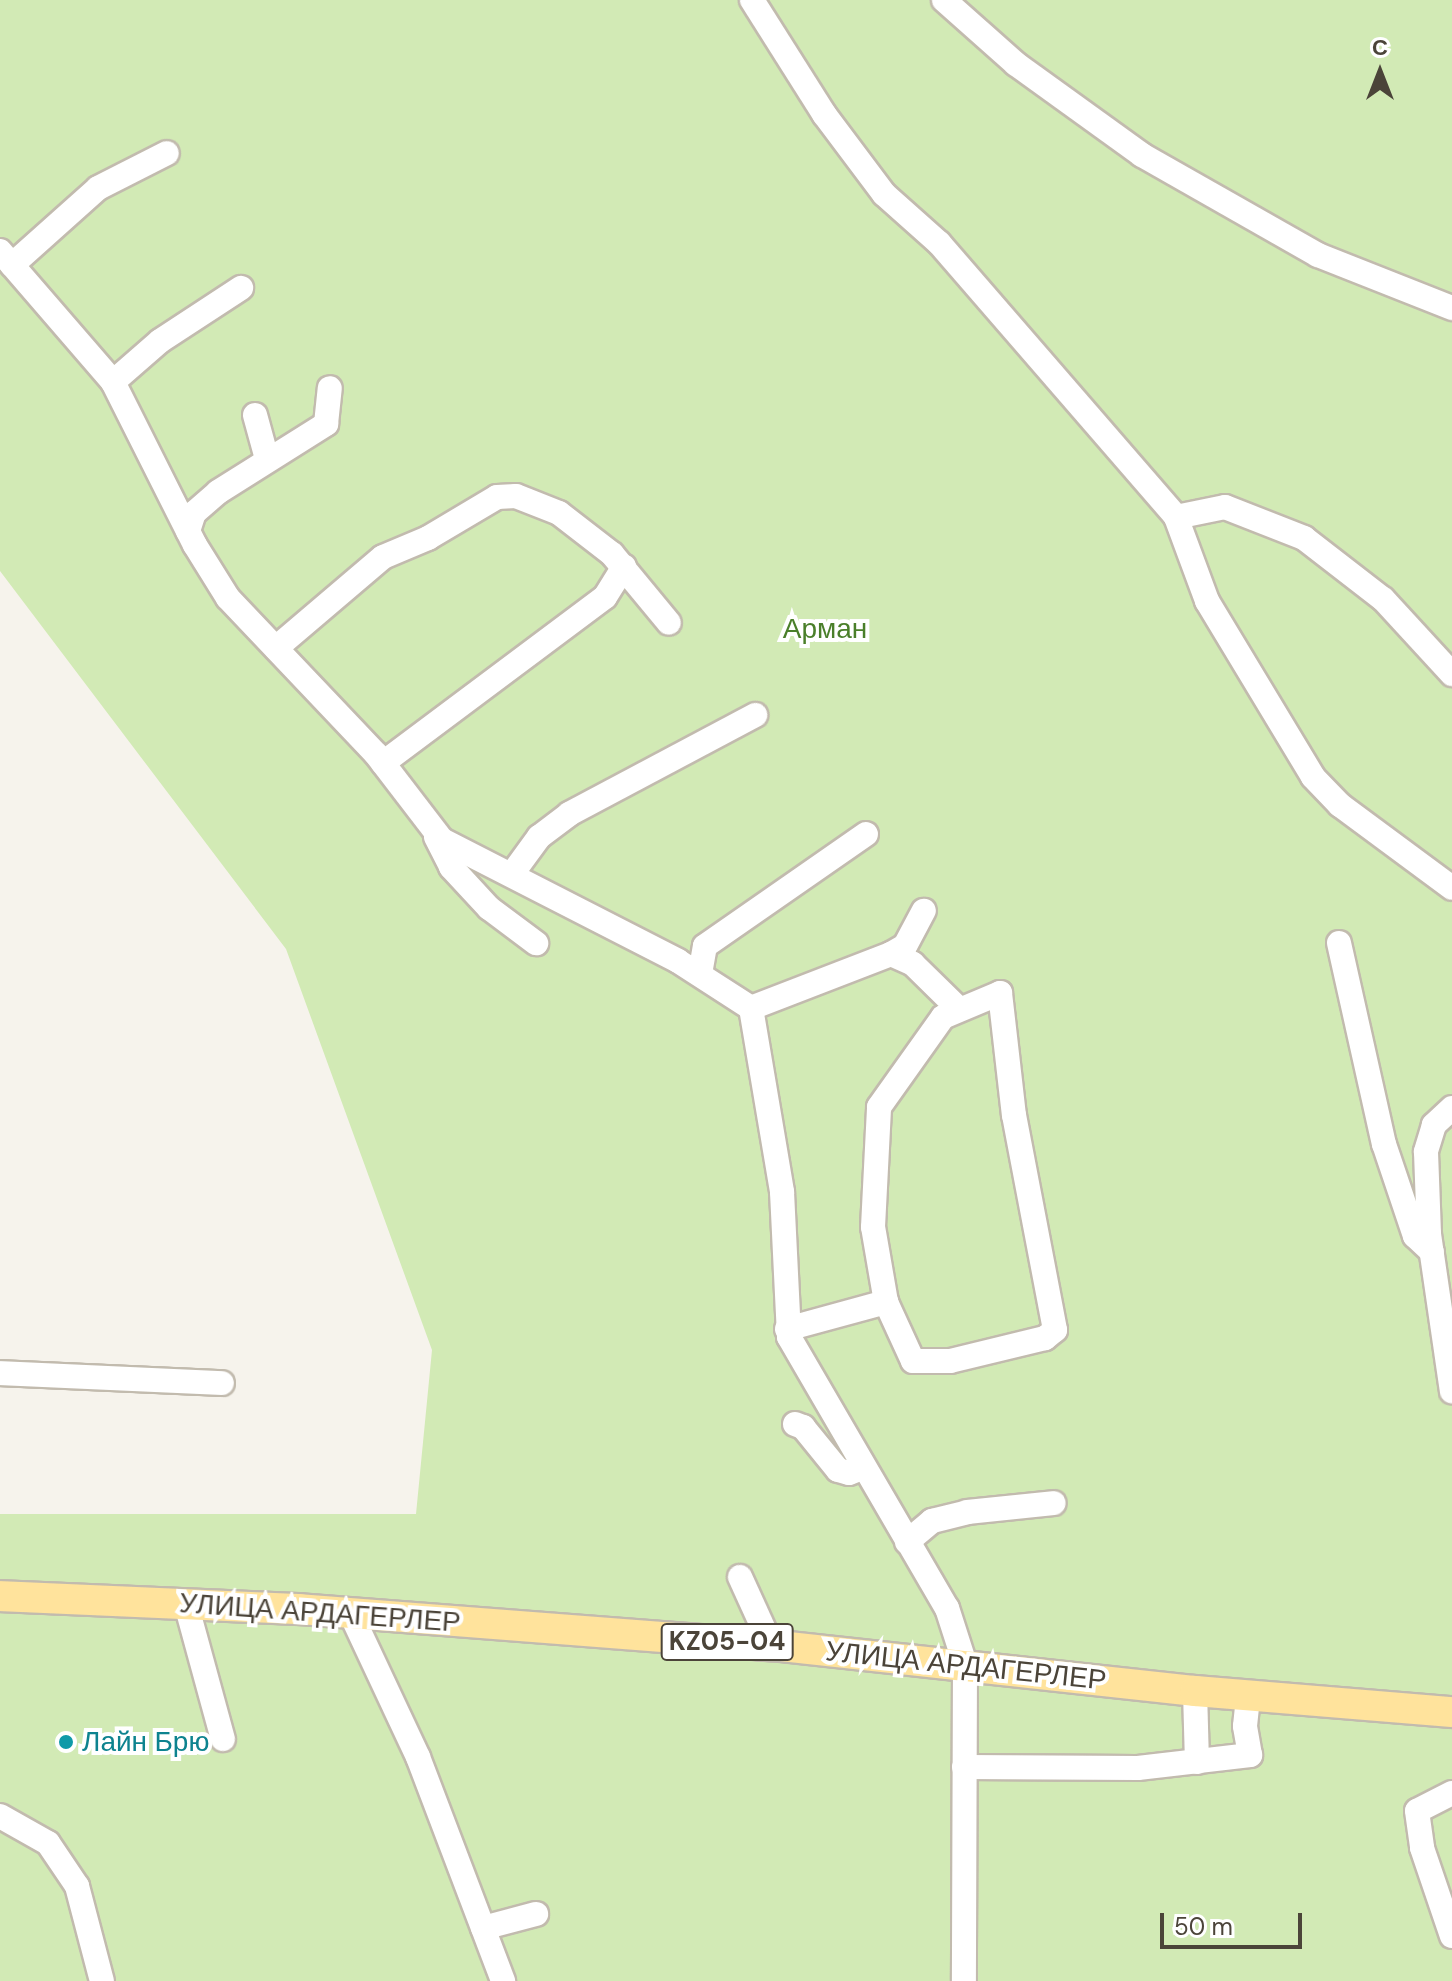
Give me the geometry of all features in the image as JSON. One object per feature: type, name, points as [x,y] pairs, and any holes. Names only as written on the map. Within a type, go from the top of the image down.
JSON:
[{"type":"main road","name":"УЛИЦА АРДАГЕРЛЕР","points":[[0,1596],[351,1614],[771,1645],[1195,1691],[1452,1712]]},
{"type":"street","points":[[752,0],[865,171],[908,218],[939,243],[1176,517],[1207,601],[1313,777],[1340,805],[1452,888]]},
{"type":"street","points":[[944,0],[1016,64],[1142,155],[1318,255],[1452,308]]},
{"type":"street","points":[[167,153],[98,188],[6,258],[113,382],[188,531],[228,598],[383,763],[434,831],[451,867],[489,908],[536,943]]},
{"type":"street","points":[[113,382],[160,341],[241,288]]},
{"type":"street","points":[[188,531],[194,513],[267,459],[326,424],[330,388]]},
{"type":"street","points":[[255,415],[267,459]]},
{"type":"street","points":[[276,648],[383,557],[428,538],[497,497],[516,496],[559,513],[624,567],[669,623]]},
{"type":"street","points":[[1176,517],[1225,507],[1304,538],[1383,599],[1452,674]]},
{"type":"street","points":[[383,763],[605,597],[624,567]]},
{"type":"street","points":[[512,874],[539,837],[569,814],[755,715]]},
{"type":"street","points":[[434,831],[469,857],[512,874],[700,974],[751,1008],[782,1192],[787,1329],[947,1608],[965,1664],[964,1981]]},
{"type":"street","points":[[700,974],[705,946],[866,834]]},
{"type":"street","points":[[751,1008],[891,954],[905,946],[924,911]]},
{"type":"street","points":[[1339,943],[1399,1195],[1415,1236],[1438,1243]]},
{"type":"street","points":[[891,954],[913,964],[958,1008]]},
{"type":"street","points":[[1000,993],[1014,1115],[1055,1330],[1045,1338],[950,1361],[913,1361],[886,1302],[873,1227],[879,1107],[933,1026],[958,1008],[1000,993]]},
{"type":"street","points":[[1452,1108],[1434,1125],[1426,1152],[1452,1391]]},
{"type":"street","points":[[787,1329],[886,1302]]},
{"type":"street","points":[[0,1373],[222,1383]]},
{"type":"street","points":[[795,1424],[803,1427],[838,1470],[849,1473],[864,1467]]},
{"type":"street","points":[[907,1542],[932,1521],[967,1512],[1054,1503]]},
{"type":"street","points":[[740,1577],[771,1645]]},
{"type":"street","points":[[186,1604],[223,1739]]},
{"type":"street","points":[[351,1614],[418,1757],[503,1981]]},
{"type":"street","points":[[1195,1691],[1197,1762]]},
{"type":"street","points":[[964,1767],[1138,1768],[1250,1755],[1245,1726],[1248,1696]]},
{"type":"street","points":[[1452,1793],[1417,1811],[1422,1848],[1452,1936]]},
{"type":"street","points":[[0,1816],[48,1843],[77,1886],[102,1981]]},
{"type":"street","points":[[483,1928],[536,1914]]},
{"type":"green space","name":"Арман","points":[[0,0],[1452,0],[1452,1981],[0,1981],[0,1514],[416,1514],[432,1350],[286,949],[0,571]]},
{"type":"place","name":"Лайн Брю","points":[[66,1742]]}]
